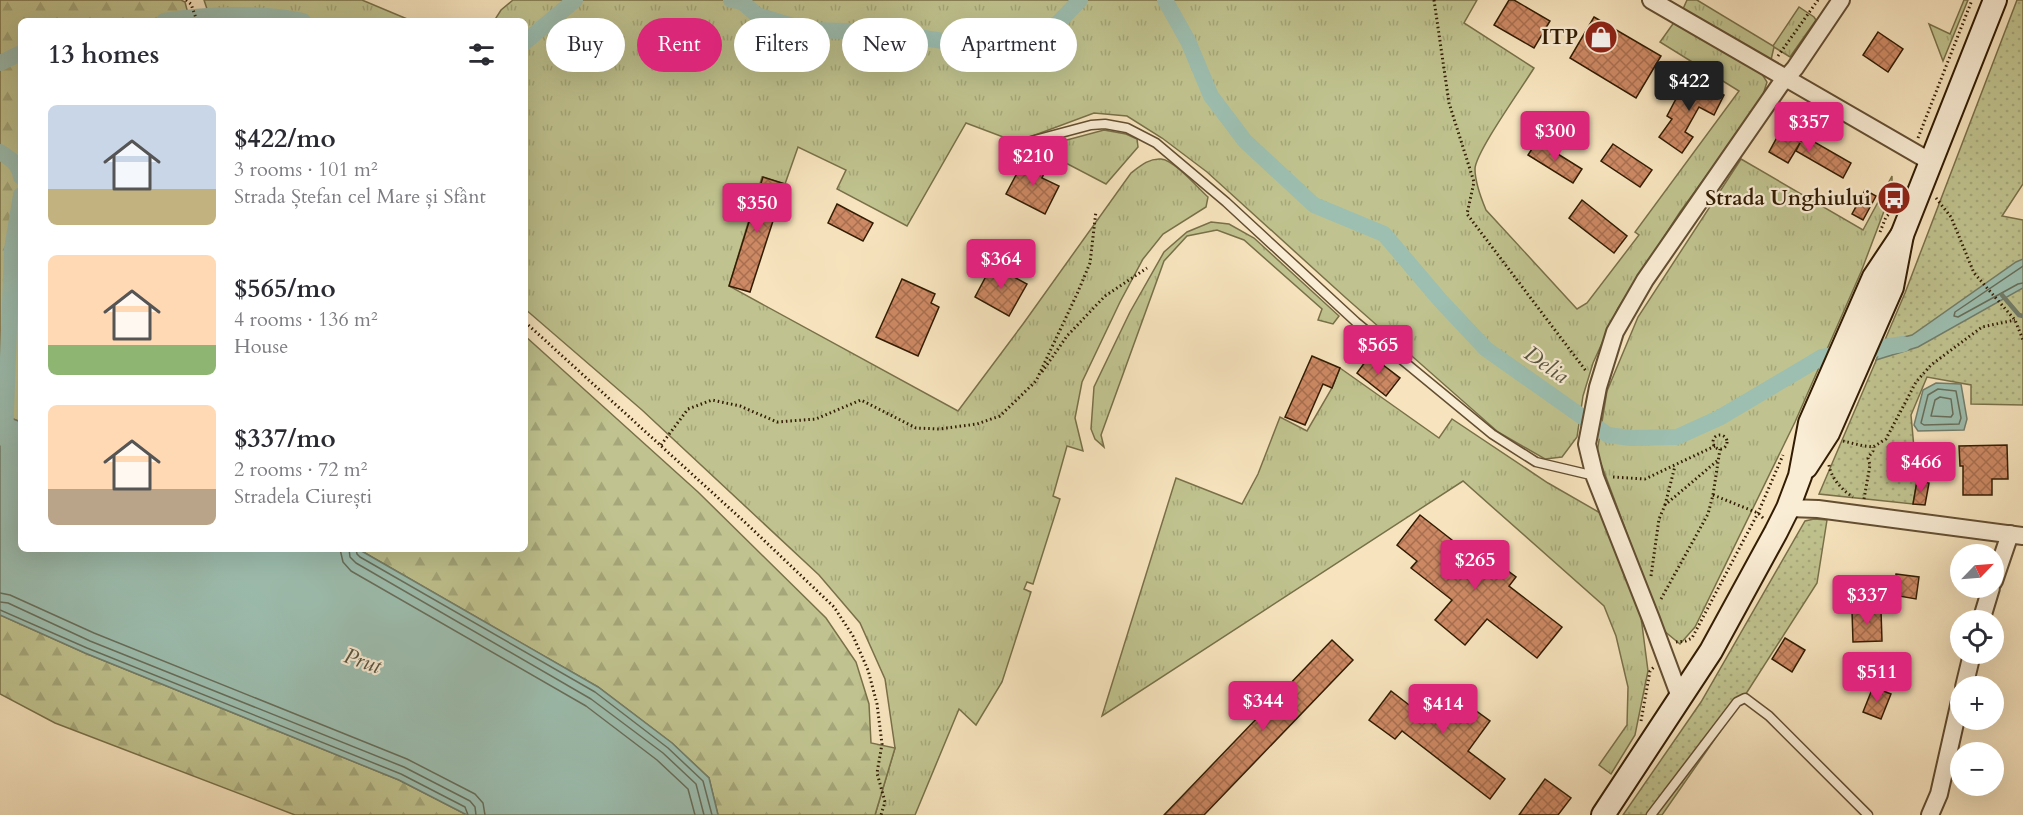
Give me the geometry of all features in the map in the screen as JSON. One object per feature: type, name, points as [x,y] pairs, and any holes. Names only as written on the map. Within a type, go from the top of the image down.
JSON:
[{"type":"main road","points":[[1603,815],[1711,651],[1788,508],[1800,476],[1825,432],[1995,0]]},
{"type":"street","points":[[1651,0],[1787,79],[1927,172]]},
{"type":"street","points":[[1680,697],[1652,619],[1595,477],[1587,444],[1598,387],[1615,332],[1645,280],[1841,0]]},
{"type":"street","points":[[1788,508],[1818,509],[2017,535],[2004,561]]},
{"type":"street","points":[[1930,815],[1939,794],[1953,730]]},
{"type":"lane","points":[[1031,141],[1091,125],[1105,124],[1126,128],[1156,144],[1226,202],[1356,322],[1492,434],[1536,462],[1595,477]]},
{"type":"lane","points":[[1651,815],[1737,702],[1745,698],[1769,716],[1868,815]]},
{"type":"path","points":[[186,0],[191,4],[196,18]]},
{"type":"path","points":[[1434,0],[1449,103],[1474,182],[1467,214],[1598,387]]},
{"type":"path","points":[[1778,56],[1818,0]]},
{"type":"path","points":[[1916,141],[1972,0]]},
{"type":"path","points":[[1927,172],[1951,217],[1974,273],[2015,320],[2023,340]]},
{"type":"path","points":[[1035,381],[1090,263],[1096,211]]},
{"type":"path","points":[[660,446],[688,409],[712,400],[740,406],[777,422],[816,419],[861,400],[916,428],[939,429],[977,424],[1000,416],[1035,381],[1067,336],[1105,296],[1147,268]]},
{"type":"path","points":[[1825,432],[1873,447],[1886,439],[1916,382],[1931,365],[1982,327],[2015,320]]},
{"type":"path","points":[[528,325],[749,526],[834,607],[853,636],[868,670],[877,704],[882,744],[877,773],[885,801],[881,815]]},
{"type":"path","points":[[1716,436],[1724,436],[1727,441],[1726,446],[1720,449],[1713,443],[1716,436]]},
{"type":"path","points":[[1595,477],[1646,479],[1715,446]]},
{"type":"path","points":[[1828,460],[1830,470],[1840,487],[1863,503],[1870,465],[1868,458],[1873,447]]},
{"type":"path","points":[[1652,619],[1668,583],[1708,514],[1720,449]]},
{"type":"path","points":[[1713,495],[1758,513],[1784,453]]},
{"type":"path","points":[[1665,506],[1718,460]]},
{"type":"path","points":[[1651,577],[1659,519],[1665,506],[1675,465]]},
{"type":"green space","points":[[0,0],[181,0],[185,2],[189,18],[18,18],[18,421],[0,414]]},
{"type":"green space","points":[[204,0],[362,0],[405,18],[210,18]]},
{"type":"green space","points":[[513,0],[1477,0],[1464,23],[1534,68],[1477,161],[1475,174],[1479,190],[1486,210],[1577,309],[1587,303],[1639,235],[1635,232],[1739,91],[1660,42],[1675,21],[1762,74],[1767,82],[1761,101],[1680,212],[1618,308],[1593,363],[1583,396],[1577,437],[1562,457],[1545,459],[1498,432],[1207,172],[1162,138],[1127,116],[1094,113],[1027,138],[1011,140],[966,123],[907,226],[837,189],[846,170],[798,147],[785,184],[762,177],[729,286],[958,411],[1131,173],[1149,161],[1161,159],[1179,169],[1208,197],[1206,207],[1163,234],[1143,259],[1082,382],[1075,418],[1083,451],[1067,446],[1053,496],[1060,499],[1033,584],[1027,582],[1024,589],[1031,592],[1002,682],[976,725],[959,709],[915,815],[875,815],[895,748],[885,679],[860,623],[819,575],[642,410],[528,312],[528,18],[496,18],[501,10]]},
{"type":"green space","points":[[1687,0],[1697,0],[1773,46],[1799,7],[1816,20],[1790,57],[1774,47],[1771,60],[1683,9]]},
{"type":"green space","points":[[1964,0],[1968,0],[1943,61],[1929,24],[1950,34]]},
{"type":"green space","points":[[2017,0],[2023,0],[2023,184],[2002,216],[2023,220],[2023,405],[1971,404],[1971,385],[1927,377],[1911,415],[1917,481],[1913,504],[1819,494],[1905,293]]},
{"type":"green space","points":[[1104,130],[1126,134],[1137,139],[1138,147],[1106,184],[1037,148]]},
{"type":"green space","points":[[1741,159],[1863,230],[1892,176],[1892,190],[1861,272],[1795,422],[1695,627],[1680,644],[1663,630],[1597,453],[1607,391],[1638,317]]},
{"type":"green space","points":[[1211,222],[1229,224],[1254,238],[1339,316],[1333,324],[1318,320],[1322,309],[1244,240],[1217,230],[1187,236],[1164,261],[1101,435],[1104,447],[1095,439],[1091,429],[1094,387],[1130,312],[1164,252],[1187,232]]},
{"type":"green space","points":[[528,339],[698,492],[826,618],[856,662],[869,704],[871,743],[895,748],[875,815],[718,815],[709,778],[672,743],[598,687],[363,552],[528,552]]},
{"type":"green space","points":[[1340,368],[1439,438],[1452,419],[1548,483],[1602,514],[1641,617],[1648,671],[1635,735],[1611,774],[1599,765],[1627,725],[1628,687],[1616,636],[1604,606],[1463,481],[1102,716],[1176,478],[1242,504],[1258,474],[1280,417],[1307,431],[1332,388]]},
{"type":"green space","points":[[1827,520],[1817,583],[1742,700],[1662,815],[1623,815],[1701,702],[1805,521]]},
{"type":"green space","points":[[0,615],[85,653],[399,780],[467,815],[295,815],[55,723],[0,694]]},
{"type":"water","points":[[2023,259],[2023,288],[1918,347],[1876,360],[1884,342],[1912,335]]},
{"type":"water","points":[[1936,383],[1961,384],[1967,419],[1964,430],[1918,431],[1914,425],[1923,390]]},
{"type":"water","name":"Prut","points":[[0,414],[18,421],[18,552],[363,552],[598,687],[672,743],[709,778],[718,815],[467,815],[399,780],[85,653],[0,615]]},
{"type":"building","points":[[1509,0],[1514,0],[1550,21],[1534,48],[1494,25]]},
{"type":"building","points":[[1594,17],[1661,56],[1636,98],[1570,58]]},
{"type":"building","points":[[1878,32],[1903,49],[1888,72],[1863,55]]},
{"type":"building","points":[[1687,78],[1724,95],[1714,115],[1699,107],[1685,132],[1693,137],[1682,153],[1659,137],[1672,119],[1667,116]]},
{"type":"building","points":[[1781,130],[1801,141],[1804,136],[1851,163],[1843,178],[1796,151],[1800,143],[1788,163],[1769,152]]},
{"type":"building","points":[[1537,141],[1582,169],[1573,183],[1528,155]]},
{"type":"building","points":[[1613,144],[1652,170],[1640,187],[1601,161]]},
{"type":"building","points":[[1025,158],[1046,169],[1042,178],[1059,186],[1045,214],[1006,194]]},
{"type":"building","points":[[763,177],[785,184],[750,292],[729,286]]},
{"type":"building","points":[[1865,190],[1876,196],[1863,220],[1852,214]]},
{"type":"building","points":[[1582,200],[1627,236],[1614,253],[1569,218]]},
{"type":"building","points":[[837,204],[873,223],[863,241],[828,223]]},
{"type":"building","points":[[992,265],[1027,284],[1009,316],[975,297]]},
{"type":"building","points":[[902,279],[935,294],[931,303],[939,307],[918,356],[876,337]]},
{"type":"building","points":[[1370,355],[1400,378],[1386,396],[1357,373]]},
{"type":"building","points":[[1312,356],[1340,368],[1332,388],[1323,384],[1305,425],[1285,417]]},
{"type":"building","points":[[2007,445],[2008,479],[1992,479],[1992,495],[1963,495],[1963,466],[1960,466],[1959,446]]},
{"type":"building","points":[[1917,481],[1929,483],[1925,505],[1913,504]]},
{"type":"building","points":[[1420,515],[1498,576],[1504,568],[1516,577],[1509,586],[1562,627],[1537,658],[1487,619],[1465,645],[1435,620],[1452,600],[1411,568],[1417,561],[1397,545]]},
{"type":"building","points":[[1896,574],[1919,577],[1916,599],[1893,595]]},
{"type":"building","points":[[1881,610],[1882,641],[1853,642],[1852,611]]},
{"type":"building","points":[[1785,638],[1805,650],[1792,672],[1772,659]]},
{"type":"building","points":[[1332,640],[1353,660],[1204,815],[1164,815]]},
{"type":"building","points":[[1873,687],[1891,694],[1881,719],[1863,712]]},
{"type":"building","points":[[1446,689],[1490,721],[1468,751],[1505,779],[1490,799],[1402,731],[1395,739],[1369,720],[1391,691],[1426,718]]},
{"type":"building","points":[[1545,779],[1571,798],[1558,815],[1519,815]]},
{"type":"waterway","name":"Delia","points":[[528,39],[575,0]]},
{"type":"waterway","name":"Delia","points":[[731,0],[742,2],[757,15],[806,30],[886,32],[968,45],[1024,41],[1058,23],[1080,0]]},
{"type":"waterway","name":"Delia","points":[[1165,0],[1188,41],[1211,96],[1245,141],[1314,205],[1384,234],[1440,300],[1486,349],[1608,435],[1631,438],[1677,437],[1719,418],[1822,357],[1903,344]]},
{"type":"waterway","name":"Delia","points":[[189,18],[234,15],[287,18]]},
{"type":"waterway","name":"Delia","points":[[0,63],[18,54]]},
{"type":"waterway","name":"Delia","points":[[0,152],[18,168]]},
{"type":"waterway","name":"Delia","points":[[5,439],[12,249],[18,213]]},
{"type":"waterway","points":[[2002,295],[2019,315],[2023,316]]},
{"type":"place","name":"ITP","points":[[1601,37]]},
{"type":"place","name":"Strada Unghiului","points":[[1894,198]]}]
